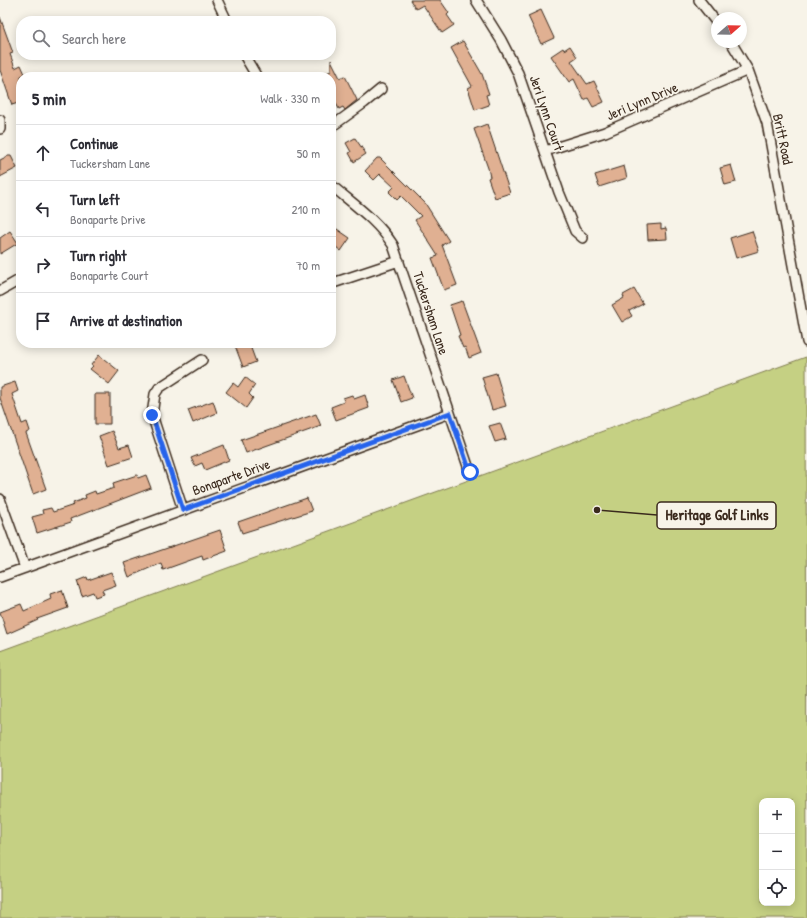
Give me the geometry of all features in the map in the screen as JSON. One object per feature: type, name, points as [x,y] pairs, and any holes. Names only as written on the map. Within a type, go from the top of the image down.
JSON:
[{"type":"street","points":[[217,0],[225,16]]},
{"type":"street","name":"Jeri Lynn Court","points":[[476,0],[501,40],[518,73],[559,192],[575,231],[583,238]]},
{"type":"street","points":[[699,0],[711,15]]},
{"type":"street","name":"Britt Road","points":[[735,48],[748,70],[767,123],[807,342]]},
{"type":"street","points":[[247,60],[253,72]]},
{"type":"street","name":"Jeri Lynn Drive","points":[[545,151],[605,132],[748,70]]},
{"type":"street","points":[[336,121],[381,88]]},
{"type":"street","points":[[0,120],[0,129]]},
{"type":"street","name":"Tuckersham Lane","points":[[336,189],[384,231],[393,245],[470,472]]},
{"type":"street","points":[[336,282],[399,261]]},
{"type":"street","points":[[0,291],[16,282]]},
{"type":"street","points":[[183,510],[152,415],[155,394],[159,388],[202,360]]},
{"type":"street","name":"Bonaparte Drive","points":[[0,577],[450,413]]},
{"type":"street","points":[[0,498],[25,568]]},
{"type":"green space","points":[[806,357],[807,918],[0,918],[0,651]]},
{"type":"building","points":[[410,0],[440,0],[449,13],[447,15],[454,25],[442,33],[423,5],[416,9]]},
{"type":"building","points":[[541,10],[554,38],[541,44],[528,16]]},
{"type":"building","points":[[0,17],[13,53],[10,54],[15,68],[21,65],[24,72],[16,72],[16,104],[12,105],[0,70]]},
{"type":"building","points":[[463,41],[482,74],[489,94],[486,95],[489,105],[475,110],[468,88],[472,86],[451,48]]},
{"type":"building","points":[[570,46],[577,57],[571,61],[587,84],[594,81],[604,102],[593,107],[588,98],[584,100],[574,79],[569,82],[551,56],[563,48],[564,50]]},
{"type":"building","points":[[331,60],[340,78],[345,76],[357,100],[345,110],[343,107],[339,109],[336,103],[336,72],[329,72],[331,71]]},
{"type":"building","points":[[487,124],[510,193],[495,198],[488,178],[490,177],[488,168],[474,129]]},
{"type":"building","points":[[355,138],[366,154],[354,162],[346,143]]},
{"type":"building","points":[[11,156],[16,169],[0,177],[0,160]]},
{"type":"building","points":[[377,158],[380,158],[425,203],[449,241],[442,245],[457,285],[444,290],[432,258],[438,256],[415,220],[421,216],[401,196],[397,200],[389,192],[394,187],[380,174],[374,180],[365,171]]},
{"type":"building","points":[[731,165],[736,182],[725,185],[720,168]]},
{"type":"building","points":[[624,166],[627,178],[599,187],[595,175]]},
{"type":"building","points":[[661,224],[661,229],[666,228],[667,239],[648,240],[647,225]]},
{"type":"building","points":[[336,228],[350,238],[341,251],[336,247]]},
{"type":"building","points":[[10,231],[16,240],[16,244],[0,254],[0,238]]},
{"type":"building","points":[[752,231],[759,251],[736,258],[730,238]]},
{"type":"building","points":[[634,289],[643,304],[629,311],[632,316],[622,322],[612,305],[624,298],[623,295]]},
{"type":"building","points":[[462,301],[481,353],[469,358],[465,347],[463,348],[458,336],[460,335],[450,305]]},
{"type":"building","points":[[236,348],[251,348],[256,362],[243,367]]},
{"type":"building","points":[[99,355],[119,371],[109,384],[90,369],[93,366],[91,365]]},
{"type":"building","points":[[496,373],[506,406],[492,410],[482,377]]},
{"type":"building","points":[[404,376],[412,398],[401,402],[393,380]]},
{"type":"building","points":[[245,377],[255,385],[249,394],[253,398],[246,408],[226,392],[233,383],[238,387]]},
{"type":"building","points":[[15,382],[18,391],[12,394],[22,424],[27,422],[30,431],[26,433],[46,489],[33,494],[0,398],[0,387]]},
{"type":"building","points":[[95,394],[110,394],[110,424],[95,424]]},
{"type":"building","points":[[352,395],[354,399],[365,395],[369,408],[336,420],[331,407],[344,402],[343,398]]},
{"type":"building","points":[[213,401],[217,413],[193,423],[188,410]]},
{"type":"building","points":[[316,414],[321,426],[246,453],[241,440]]},
{"type":"building","points":[[500,423],[506,439],[495,442],[489,426]]},
{"type":"building","points":[[112,431],[119,448],[129,445],[133,457],[109,465],[99,436]]},
{"type":"building","points":[[224,445],[229,460],[205,470],[202,463],[195,466],[191,458]]},
{"type":"building","points":[[137,475],[138,478],[146,475],[151,488],[70,519],[71,522],[37,533],[32,517],[43,514],[42,510],[51,508],[53,512],[74,505],[73,503],[86,498],[85,495],[95,491],[96,494],[114,488],[113,483]]},
{"type":"building","points":[[307,498],[312,511],[242,533],[238,522]]},
{"type":"building","points":[[220,530],[227,551],[203,560],[202,556],[163,570],[161,563],[129,577],[124,563]]},
{"type":"building","points":[[111,572],[116,585],[102,590],[104,594],[95,597],[93,592],[82,596],[77,581],[87,577],[88,580]]},
{"type":"building","points":[[62,590],[68,608],[37,619],[38,620],[7,634],[0,612],[21,604],[24,611],[51,599],[50,594]]},
{"type":"place","name":"Heritage Golf Links","points":[[597,510]]},
{"type":"route","points":[[152,415],[183,510],[450,413],[470,472]]}]
